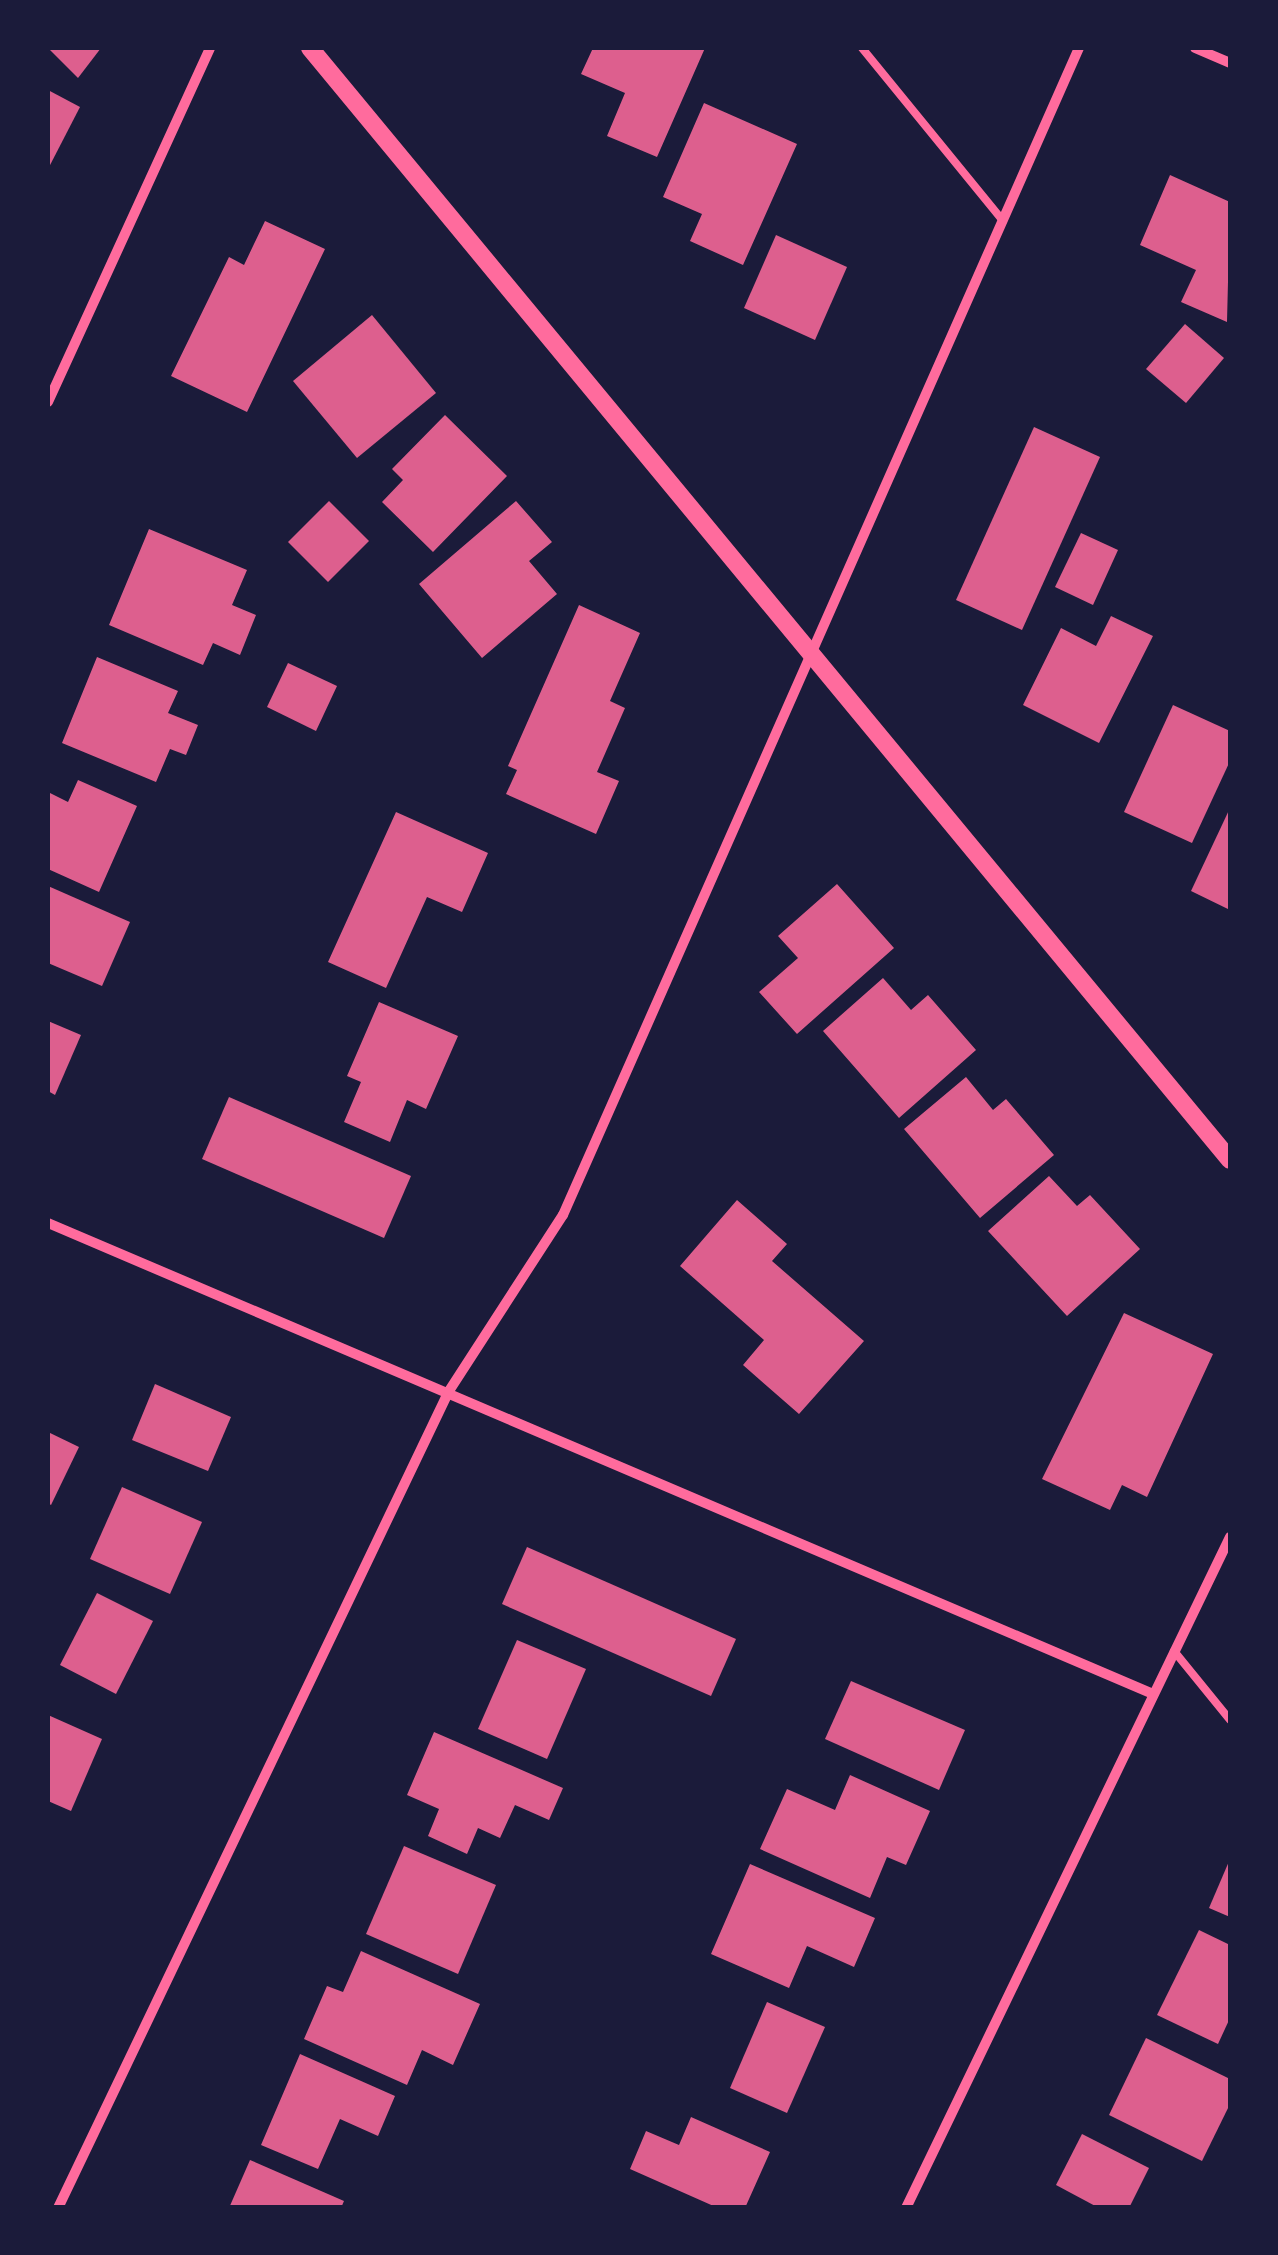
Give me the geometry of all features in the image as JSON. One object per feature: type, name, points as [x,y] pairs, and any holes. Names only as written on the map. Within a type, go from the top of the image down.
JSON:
[{"type":"street","points":[[48,402],[210,48]]},
{"type":"street","points":[[310,48],[813,645],[1230,1160]]},
{"type":"street","points":[[58,2208],[449,1390],[563,1214],[1079,48]]},
{"type":"street","points":[[1195,48],[1230,63]]},
{"type":"street","points":[[48,1223],[449,1390],[1151,1694]]},
{"type":"street","points":[[906,2208],[1230,1537]]},
{"type":"lane","points":[[862,48],[1003,220]]},
{"type":"lane","points":[[1174,1652],[1230,1720]]},
{"type":"building","points":[[48,48],[101,48],[78,78]]},
{"type":"building","points":[[593,48],[705,48],[657,157],[607,136],[625,93],[581,74]]},
{"type":"building","points":[[48,90],[80,107],[48,169]]},
{"type":"building","points":[[704,103],[797,144],[743,265],[690,241],[702,214],[663,197]]},
{"type":"building","points":[[1170,175],[1230,202],[1227,322],[1181,302],[1196,270],[1140,245]]},
{"type":"building","points":[[265,221],[325,249],[247,412],[171,376],[229,257],[244,265]]},
{"type":"building","points":[[776,235],[847,267],[815,340],[744,308]]},
{"type":"building","points":[[372,315],[436,393],[357,458],[293,381]]},
{"type":"building","points":[[1185,324],[1224,358],[1186,403],[1146,369]]},
{"type":"building","points":[[445,415],[507,476],[433,552],[382,502],[403,480],[392,469]]},
{"type":"building","points":[[1034,427],[1100,457],[1022,630],[956,600]]},
{"type":"building","points":[[329,501],[369,541],[328,582],[288,542]]},
{"type":"building","points":[[516,501],[552,542],[529,561],[557,594],[482,658],[419,584]]},
{"type":"building","points":[[149,529],[247,570],[232,605],[256,615],[240,655],[213,643],[203,665],[109,625]]},
{"type":"building","points":[[1081,533],[1118,550],[1093,605],[1055,587]]},
{"type":"building","points":[[579,605],[640,633],[610,701],[625,708],[597,772],[619,781],[596,834],[506,794],[517,770],[508,766]]},
{"type":"building","points":[[1111,616],[1153,636],[1099,743],[1023,705],[1061,628],[1096,646]]},
{"type":"building","points":[[97,657],[178,691],[168,713],[198,725],[186,755],[170,749],[156,782],[62,743]]},
{"type":"building","points":[[288,663],[337,686],[316,731],[267,707]]},
{"type":"building","points":[[1173,705],[1230,731],[1230,761],[1192,843],[1124,812]]},
{"type":"building","points":[[78,780],[137,806],[99,892],[48,869],[48,792],[68,802]]},
{"type":"building","points":[[1230,808],[1230,910],[1191,891]]},
{"type":"building","points":[[396,812],[488,853],[462,912],[427,897],[386,988],[328,962]]},
{"type":"building","points":[[837,884],[894,948],[797,1034],[759,992],[798,958],[778,936]]},
{"type":"building","points":[[48,886],[130,922],[102,986],[48,963]]},
{"type":"building","points":[[883,978],[911,1010],[928,995],[976,1050],[899,1118],[823,1031]]},
{"type":"building","points":[[379,1002],[458,1036],[426,1109],[407,1100],[390,1142],[344,1122],[361,1082],[347,1076]]},
{"type":"building","points":[[48,1021],[81,1035],[55,1095],[48,1091]]},
{"type":"building","points":[[966,1077],[993,1110],[1006,1099],[1054,1155],[980,1218],[904,1129]]},
{"type":"building","points":[[229,1097],[411,1176],[384,1238],[202,1159]]},
{"type":"building","points":[[1049,1176],[1077,1206],[1090,1195],[1140,1249],[1067,1316],[988,1231]]},
{"type":"building","points":[[737,1200],[787,1244],[772,1261],[864,1341],[799,1414],[743,1365],[764,1340],[680,1266]]},
{"type":"building","points":[[1124,1313],[1213,1354],[1147,1497],[1122,1485],[1110,1510],[1042,1479]]},
{"type":"building","points":[[155,1384],[231,1417],[208,1471],[132,1440]]},
{"type":"building","points":[[48,1432],[79,1447],[51,1505],[48,1503]]},
{"type":"building","points":[[122,1487],[202,1522],[170,1594],[90,1559]]},
{"type":"building","points":[[527,1547],[736,1639],[711,1696],[502,1604]]},
{"type":"building","points":[[97,1593],[153,1621],[116,1694],[60,1665]]},
{"type":"building","points":[[517,1640],[586,1669],[547,1759],[478,1729]]},
{"type":"building","points":[[851,1681],[965,1730],[939,1790],[825,1739]]},
{"type":"building","points":[[48,1715],[102,1739],[71,1811],[48,1801]]},
{"type":"building","points":[[434,1732],[563,1788],[549,1820],[515,1805],[500,1838],[478,1828],[467,1854],[428,1836],[439,1809],[407,1795]]},
{"type":"building","points":[[850,1775],[930,1811],[906,1865],[887,1857],[870,1898],[760,1849],[787,1789],[835,1810]]},
{"type":"building","points":[[404,1846],[496,1885],[458,1974],[366,1934]]},
{"type":"building","points":[[1230,1859],[1230,1917],[1209,1908]]},
{"type":"building","points":[[750,1864],[875,1918],[854,1967],[807,1946],[789,1988],[711,1954]]},
{"type":"building","points":[[1199,1930],[1230,1945],[1230,2018],[1218,2044],[1157,2015]]},
{"type":"building","points":[[361,1951],[480,2004],[453,2065],[422,2050],[407,2085],[304,2039],[327,1986],[343,1992]]},
{"type":"building","points":[[767,2002],[825,2027],[787,2113],[730,2088]]},
{"type":"building","points":[[1146,2038],[1230,2079],[1230,2104],[1202,2161],[1109,2115]]},
{"type":"building","points":[[300,2054],[395,2096],[378,2136],[340,2119],[318,2169],[261,2145]]},
{"type":"building","points":[[691,2117],[770,2152],[745,2208],[718,2208],[630,2169],[646,2131],[679,2145]]},
{"type":"building","points":[[1082,2134],[1149,2168],[1129,2208],[1099,2208],[1056,2185]]},
{"type":"building","points":[[250,2160],[344,2201],[341,2208],[229,2208]]}]
